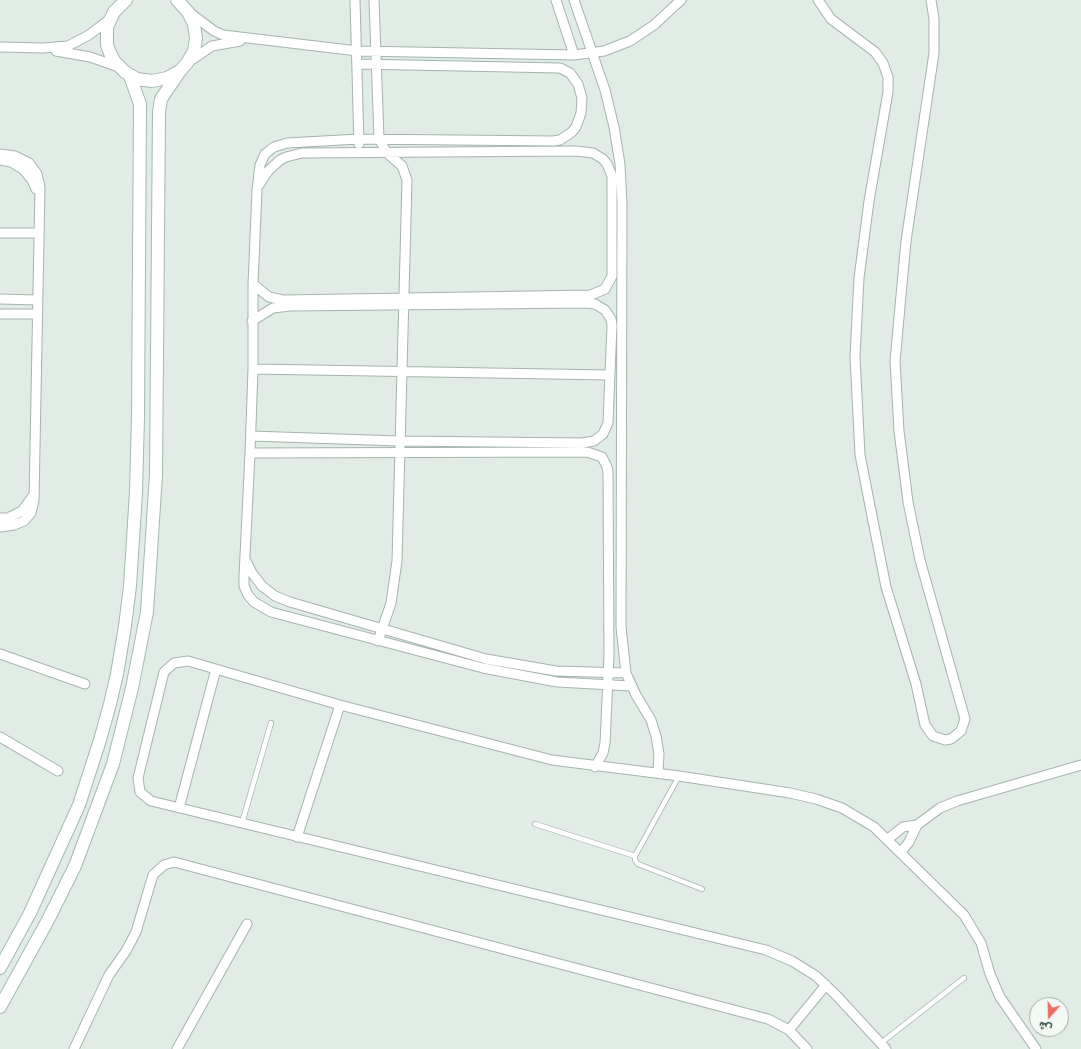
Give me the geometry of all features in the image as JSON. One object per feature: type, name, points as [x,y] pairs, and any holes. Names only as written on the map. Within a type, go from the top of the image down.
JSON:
[{"type":"street","points":[[0,47],[43,48],[68,46],[89,34],[110,19],[125,0]]},
{"type":"street","points":[[177,0],[188,12],[223,35],[254,40],[358,51],[574,55],[593,54],[617,47],[642,34],[681,0]]},
{"type":"street","points":[[355,0],[358,51],[360,152]]},
{"type":"street","points":[[374,0],[379,138],[386,152],[399,162],[406,175],[396,575],[391,603],[378,641]]},
{"type":"street","points":[[556,0],[574,55]]},
{"type":"street","points":[[574,0],[612,114],[622,183],[620,608],[622,646],[626,673],[631,686],[654,728],[659,754],[658,773]]},
{"type":"street","points":[[818,0],[831,18],[879,57],[888,77],[888,92],[866,216],[859,278],[855,356],[859,441],[867,497],[891,609],[916,684],[925,726],[933,736],[945,740],[951,739],[961,731],[965,719],[926,581],[912,524],[902,459],[895,367],[896,337],[905,247],[934,53],[934,19],[932,0]]},
{"type":"street","points":[[0,1007],[48,920],[74,866],[113,764],[132,688],[147,612],[156,475],[160,112],[161,99],[194,51],[196,38],[194,24],[188,12]]},
{"type":"street","points":[[110,19],[107,32],[107,45],[119,68]]},
{"type":"street","points":[[43,48],[90,57],[119,68],[130,76],[145,81],[160,80],[184,67],[212,46],[254,40]]},
{"type":"street","points":[[358,64],[560,68],[574,77],[581,91],[582,106],[579,120],[572,132],[560,140],[379,138],[297,142],[274,147],[262,159],[257,190],[252,284],[253,369],[244,586],[254,602],[262,608],[281,615],[378,641],[483,668],[532,678],[581,684],[631,686]]},
{"type":"street","points":[[0,968],[30,913],[79,805],[108,711],[117,674],[125,626],[130,586],[136,492],[138,409],[140,104],[130,76]]},
{"type":"street","points":[[252,321],[266,311],[282,307],[591,295],[601,292],[609,285],[612,276],[612,176],[603,159],[587,152],[302,153],[286,157],[268,170],[257,190]]},
{"type":"street","points":[[0,154],[20,158],[34,168],[39,180],[34,505],[28,517],[20,523],[0,527]]},
{"type":"street","points":[[0,160],[18,165],[28,174],[35,186],[38,200]]},
{"type":"street","points":[[0,233],[38,233]]},
{"type":"street","points":[[251,436],[399,441],[582,443],[594,441],[604,434],[608,423],[611,319],[605,310],[595,304],[283,300],[269,297],[252,284]]},
{"type":"street","points":[[0,300],[37,300]]},
{"type":"street","points":[[0,314],[37,314]]},
{"type":"street","points":[[253,369],[610,375]]},
{"type":"street","points":[[250,453],[587,452],[602,457],[607,466],[608,472],[608,685],[604,748],[595,767]]},
{"type":"street","points":[[0,518],[8,518],[22,511],[28,505],[35,491]]},
{"type":"street","points":[[245,558],[256,580],[268,591],[282,600],[498,661],[556,671],[608,674],[626,673]]},
{"type":"street","points":[[0,654],[85,684]]},
{"type":"street","points":[[883,1046],[826,985],[798,964],[766,950],[151,801],[143,796],[138,787],[138,778],[162,676],[170,665],[179,661],[188,661],[340,705],[552,760],[595,767],[679,776],[816,799],[853,814],[874,827],[888,839],[957,906],[971,923],[981,943],[990,974],[1000,997],[1036,1049]]},
{"type":"street","points":[[179,808],[216,669]]},
{"type":"street","points":[[297,837],[340,705]]},
{"type":"street","points":[[0,737],[58,771]]},
{"type":"street","points":[[901,852],[909,842],[917,825],[931,813],[948,804],[1081,765]]},
{"type":"street","points":[[888,839],[897,830],[917,825]]},
{"type":"street","points":[[74,1049],[109,974],[133,937],[153,875],[164,865],[174,862],[768,1019],[789,1030],[807,1049]]},
{"type":"street","points":[[177,1049],[247,924]]},
{"type":"street","points":[[789,1030],[826,985]]},
{"type":"lane","points":[[242,823],[271,723]]},
{"type":"lane","points":[[679,776],[635,856],[635,860],[638,864],[702,889]]},
{"type":"lane","points":[[535,824],[635,856]]},
{"type":"lane","points":[[883,1046],[964,978]]}]
